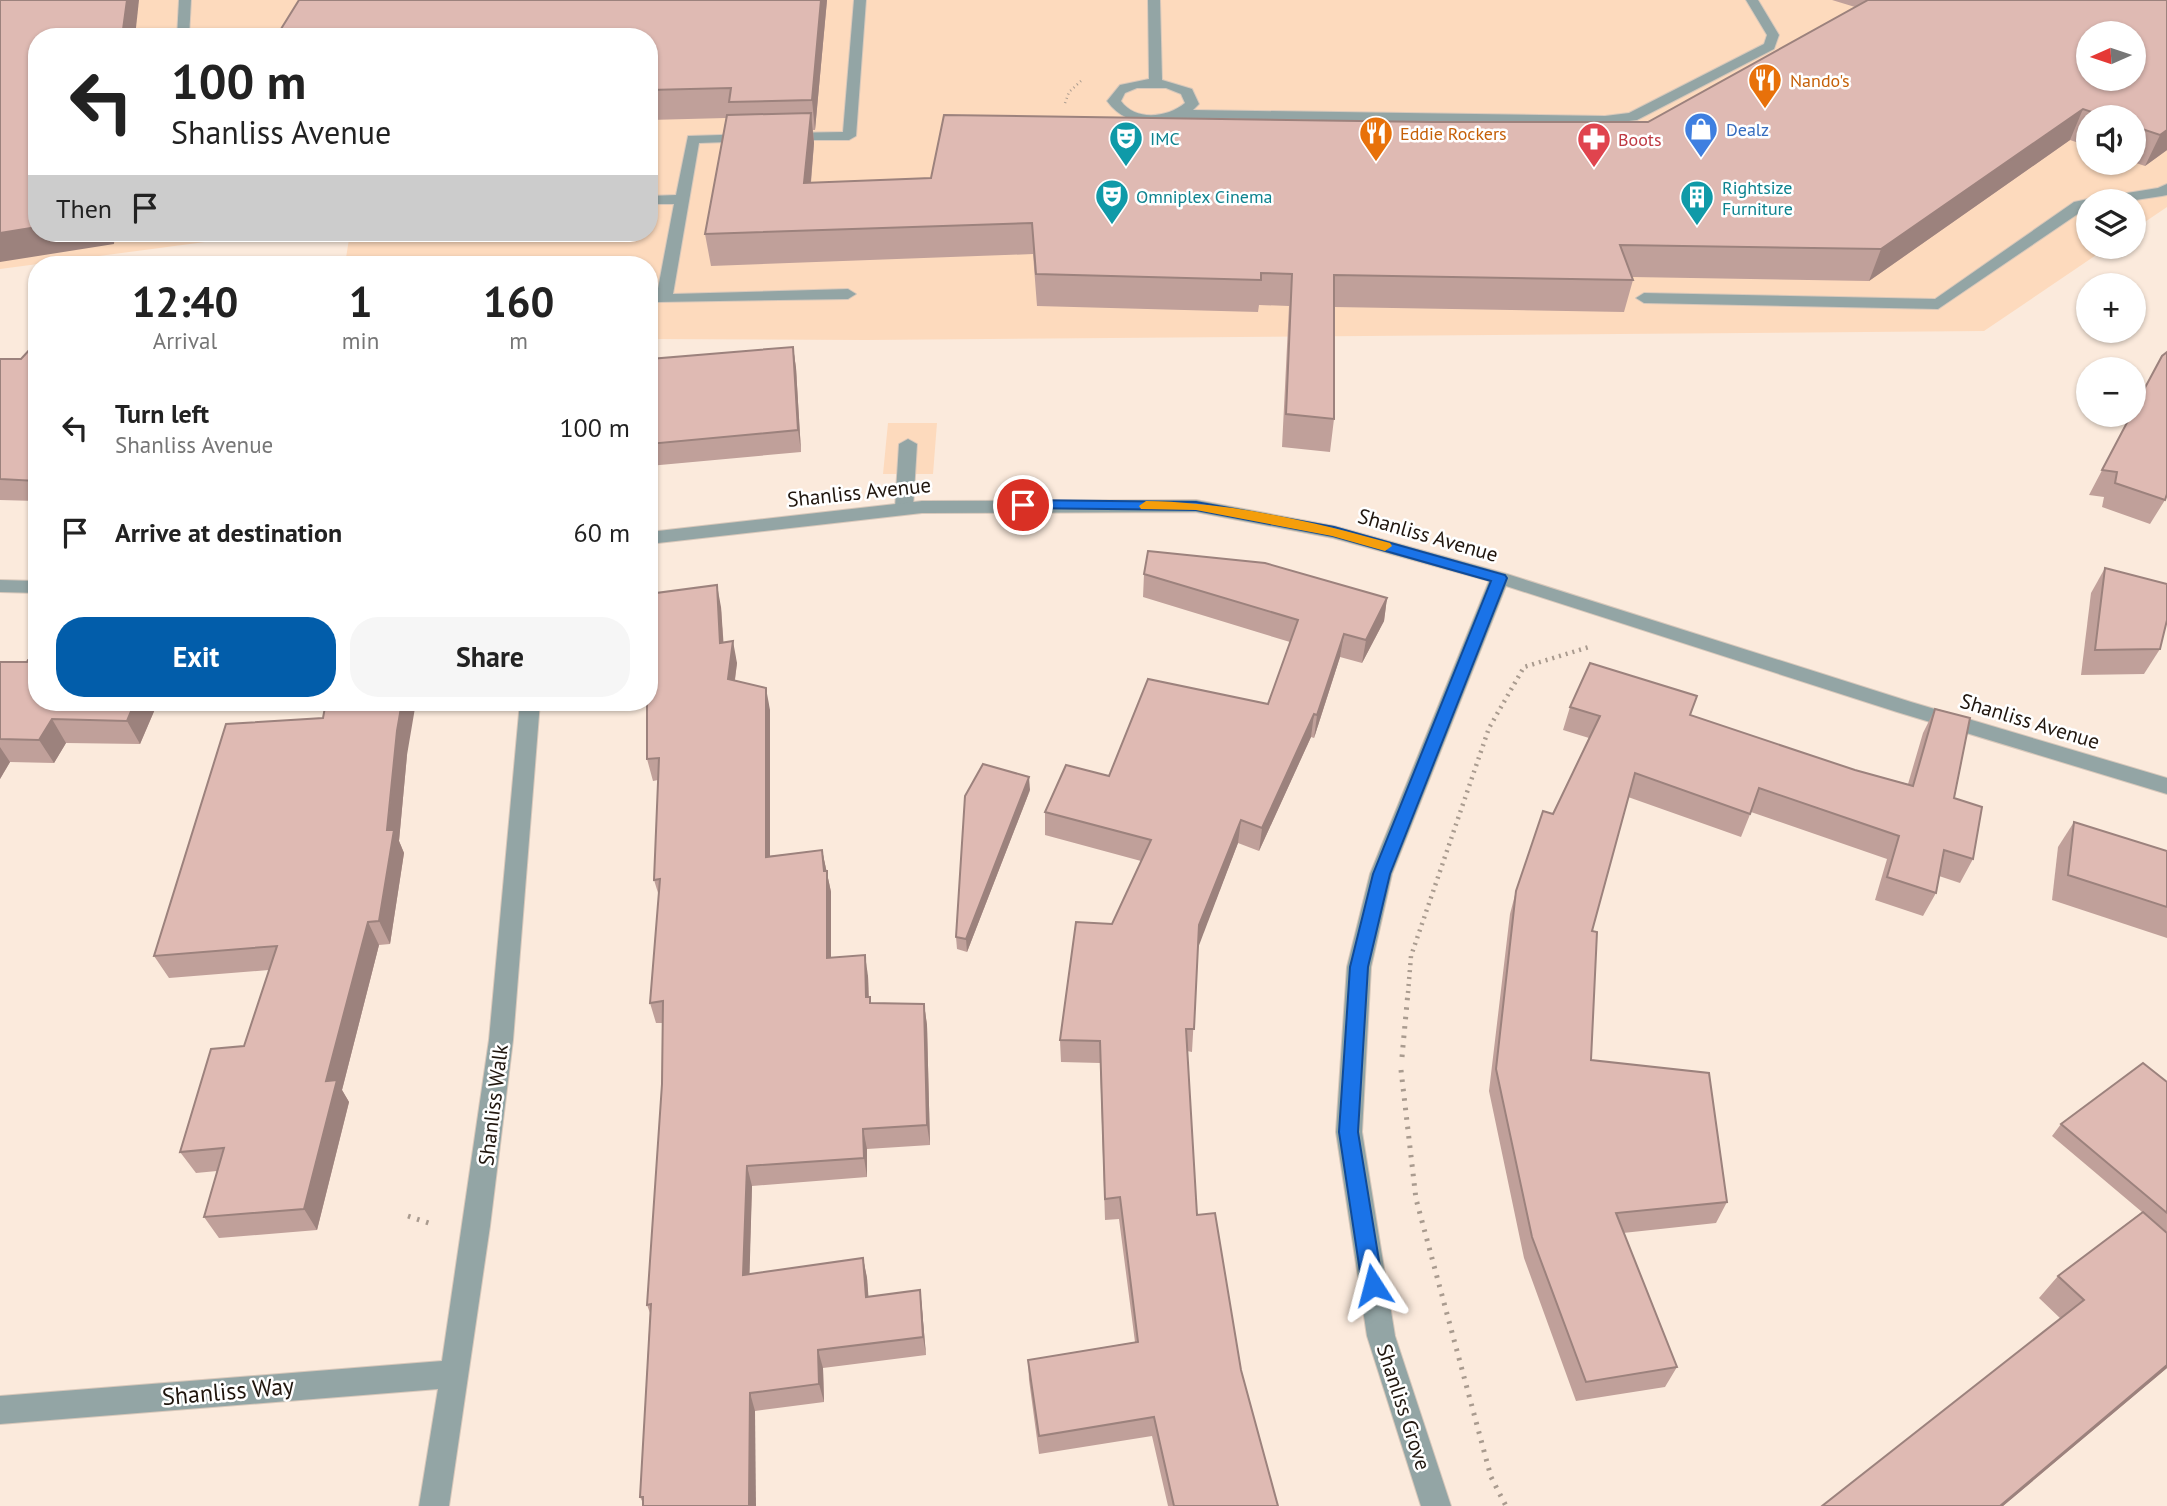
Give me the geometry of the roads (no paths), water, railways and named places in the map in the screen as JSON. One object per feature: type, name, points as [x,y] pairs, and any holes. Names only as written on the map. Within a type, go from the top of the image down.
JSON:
[{"type":"street","points":[[183,28],[185,0]]},
{"type":"street","points":[[848,294],[664,299],[693,139],[849,136],[860,0]]},
{"type":"street","points":[[1154,0],[1153,70],[1156,83]]},
{"type":"street","points":[[1179,114],[1192,104],[1192,98],[1179,87],[1156,83],[1131,85],[1115,94],[1116,106],[1123,112],[1144,118],[1179,114],[1605,120],[1632,117],[1770,46],[1773,35],[1752,0]]},
{"type":"street","points":[[2146,194],[2162,192],[2167,188]]},
{"type":"street","points":[[658,200],[682,199]]},
{"type":"street","points":[[1644,298],[1938,304],[2076,207]]},
{"type":"street","points":[[904,509],[908,444]]},
{"type":"street","name":"Shanliss Avenue","points":[[658,537],[904,509],[1023,505],[1196,506],[1334,532],[1500,578],[1904,707],[2167,786]]},
{"type":"street","name":"Shanliss Grove","points":[[1436,1506],[1381,1336],[1349,1132],[1359,967],[1381,874],[1500,578]]},
{"type":"street","points":[[0,586],[28,587]]},
{"type":"street","name":"Shanliss Walk","points":[[434,1506],[501,1040],[529,711]]},
{"type":"street","name":"Shanliss Way","points":[[0,1410],[455,1374]]},
{"type":"place","name":"Nando's","points":[[1765,110]]},
{"type":"place","name":"Dealz","points":[[1701,159]]},
{"type":"place","name":"Eddie Rockers","points":[[1376,163]]},
{"type":"place","name":"IMC","points":[[1126,168]]},
{"type":"place","name":"Boots","points":[[1594,169]]},
{"type":"place","name":"Omniplex Cinema","points":[[1112,226]]},
{"type":"place","name":"Rightsize Furniture","points":[[1697,227]]}]
